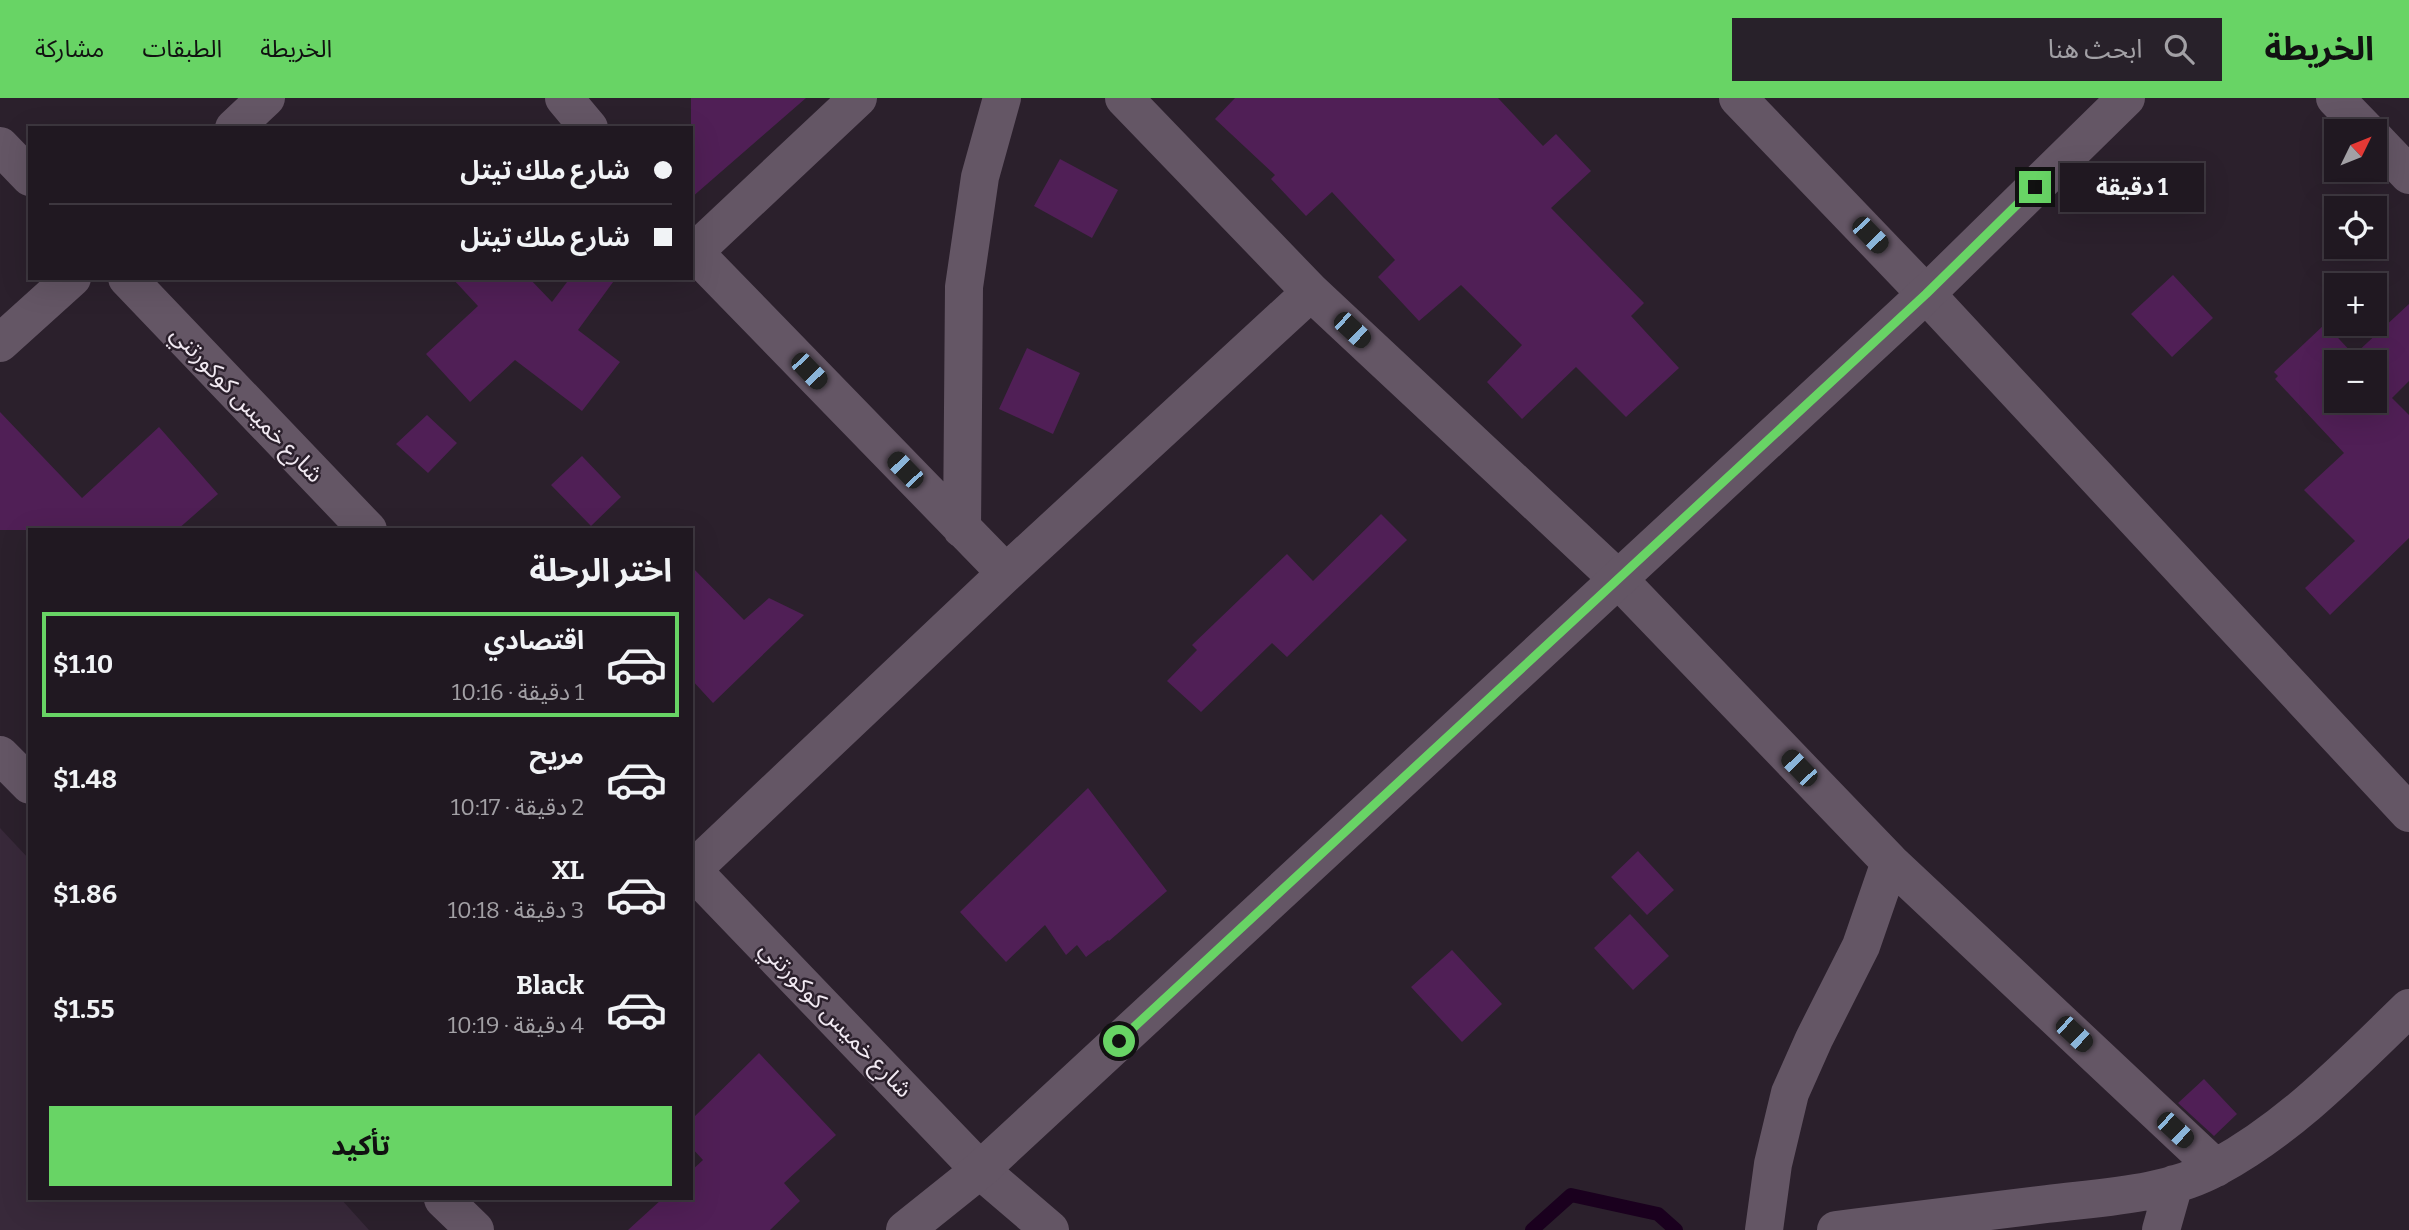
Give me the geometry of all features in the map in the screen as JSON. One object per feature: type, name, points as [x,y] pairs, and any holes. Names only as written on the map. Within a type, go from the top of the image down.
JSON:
[{"type":"street","points":[[236,126],[266,98]]},
{"type":"street","points":[[564,98],[587,126]]},
{"type":"street","points":[[858,98],[693,251],[1006,573]]},
{"type":"street","points":[[962,529],[964,287],[980,177],[1002,98]]},
{"type":"street","points":[[1125,98],[1311,292],[1617,578],[1890,862],[2216,1168]]},
{"type":"street","points":[[1738,98],[1926,294],[2409,813]]},
{"type":"street","points":[[905,1230],[980,1170],[1926,294],[2126,98]]},
{"type":"street","points":[[2336,98],[2356,119]]},
{"type":"street","points":[[0,146],[28,175]]},
{"type":"street","points":[[2387,152],[2409,175]]},
{"type":"street","points":[[0,343],[70,280]]},
{"type":"street","name":"شارع خميس كوكورتني","points":[[129,280],[366,528]]},
{"type":"street","points":[[693,869],[1006,573],[1311,292]]},
{"type":"street","points":[[0,755],[28,783]]},
{"type":"street","points":[[1764,1230],[1773,1164],[1790,1093],[1861,946],[1890,862]]},
{"type":"street","name":"شارع خميس كوكورتني","points":[[693,871],[980,1170],[1050,1230]]},
{"type":"street","points":[[1836,1230],[2124,1195],[2174,1184],[2216,1168],[2320,1094],[2409,1008]]},
{"type":"street","points":[[2161,1230],[2174,1184]]},
{"type":"street","points":[[444,1200],[475,1230]]},
{"type":"shaded area","points":[[0,828],[28,858],[28,1200],[342,1200],[369,1230],[0,1230]]},
{"type":"building","points":[[691,98],[806,98],[693,196]]},
{"type":"building","points":[[1235,98],[1498,98],[1543,146],[1556,134],[1591,171],[1551,208],[1644,303],[1631,316],[1679,368],[1626,417],[1576,367],[1522,419],[1487,382],[1522,345],[1461,285],[1419,321],[1378,277],[1395,260],[1332,192],[1306,216],[1271,179],[1275,175],[1215,119]]},
{"type":"building","points":[[1060,159],[1118,190],[1092,238],[1034,206]]},
{"type":"building","points":[[2173,275],[2213,318],[2172,357],[2131,314]]},
{"type":"building","points":[[454,280],[531,280],[552,302],[568,280],[615,280],[578,330],[620,362],[582,411],[515,360],[470,402],[426,354],[478,306]]},
{"type":"building","points":[[2409,304],[2409,381],[2392,398],[2409,415],[2409,538],[2330,615],[2305,588],[2355,541],[2304,490],[2344,453],[2275,379],[2278,376],[2274,372],[2324,325],[2324,336],[2336,336],[2349,350],[2324,350],[2324,413],[2387,413],[2387,350],[2359,350],[2374,336],[2387,336],[2387,324]]},
{"type":"building","points":[[1027,348],[1080,373],[1053,434],[999,409]]},
{"type":"building","points":[[0,412],[82,498],[159,427],[218,494],[179,528],[0,530]]},
{"type":"building","points":[[427,415],[457,443],[428,473],[396,444]]},
{"type":"building","points":[[582,456],[621,497],[591,526],[551,485]]},
{"type":"building","points":[[1381,514],[1407,540],[1287,657],[1272,643],[1201,712],[1167,681],[1197,650],[1192,645],[1287,554],[1313,581]]},
{"type":"building","points":[[693,568],[744,620],[769,598],[804,615],[713,703],[693,681]]},
{"type":"building","points":[[1088,788],[1167,891],[1109,941],[1086,957],[1077,945],[1066,955],[1045,925],[1006,962],[960,912]]},
{"type":"building","points":[[1638,851],[1674,890],[1647,915],[1611,877]]},
{"type":"building","points":[[1630,914],[1669,956],[1633,990],[1594,948]]},
{"type":"building","points":[[1452,950],[1502,1004],[1462,1042],[1411,987]]},
{"type":"building","points":[[759,1053],[836,1135],[784,1183],[800,1201],[770,1230],[628,1230],[661,1200],[693,1200],[693,1169],[703,1160],[693,1149],[693,1118]]},
{"type":"building","points":[[2204,1079],[2237,1114],[2214,1136],[2178,1103]]},
{"type":"waterway","points":[[1532,1230],[1571,1195],[1658,1214],[1676,1230]]},
{"type":"route","points":[[1119,1041],[1926,294],[2035,187]]}]
